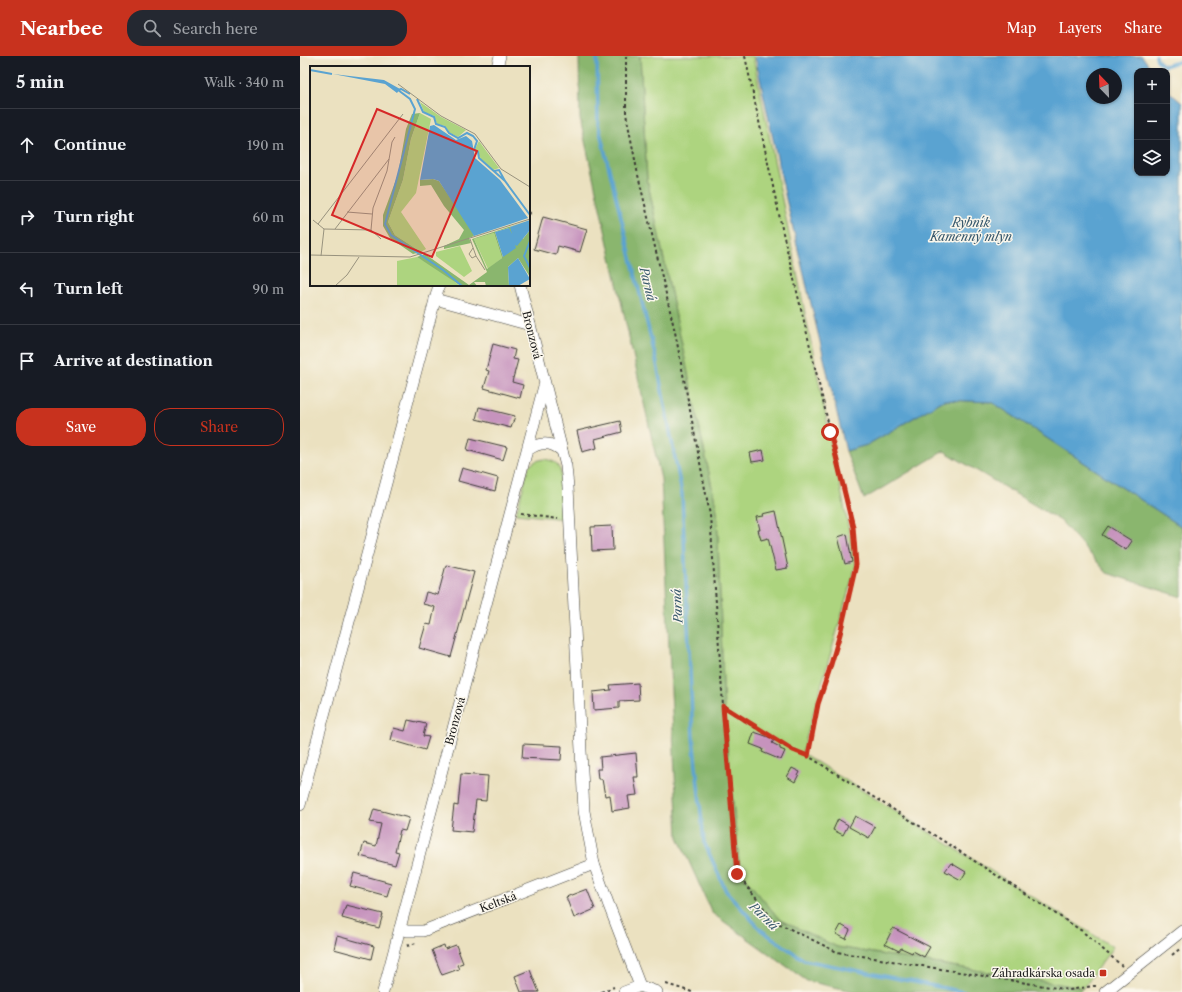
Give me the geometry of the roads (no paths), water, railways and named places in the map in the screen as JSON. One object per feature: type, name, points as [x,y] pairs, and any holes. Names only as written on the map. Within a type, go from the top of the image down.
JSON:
[{"type":"street","points":[[497,66],[500,56]]},
{"type":"street","points":[[300,805],[439,286]]},
{"type":"street","name":"Bronzová","points":[[520,286],[566,466],[584,811],[594,864],[640,986]]},
{"type":"street","points":[[435,299],[530,325]]},
{"type":"street","name":"Bronzová","points":[[383,992],[545,384]]},
{"type":"street","points":[[528,450],[542,444],[553,445],[562,451]]},
{"type":"street","name":"Keltská","points":[[400,928],[423,931],[594,864]]},
{"type":"street","points":[[1106,992],[1182,931]]},
{"type":"street","points":[[624,992],[640,986],[661,988]]},
{"type":"water","name":"Rybník Kamenný mlyn","points":[[755,56],[1142,56],[1151,68],[1134,68],[1134,176],[1170,176],[1170,93],[1182,103],[1182,527],[992,402],[944,400],[867,445],[846,451],[786,199]]},
{"type":"waterway","name":"Parná","points":[[597,56],[598,124],[656,359],[682,494],[693,737],[704,842],[726,891],[761,930],[804,960],[964,992]]},
{"type":"waterway","points":[[1156,56],[1157,60],[1164,66],[1182,61]]},
{"type":"place","name":"Záhradkárska osada","points":[[1103,973]]}]
